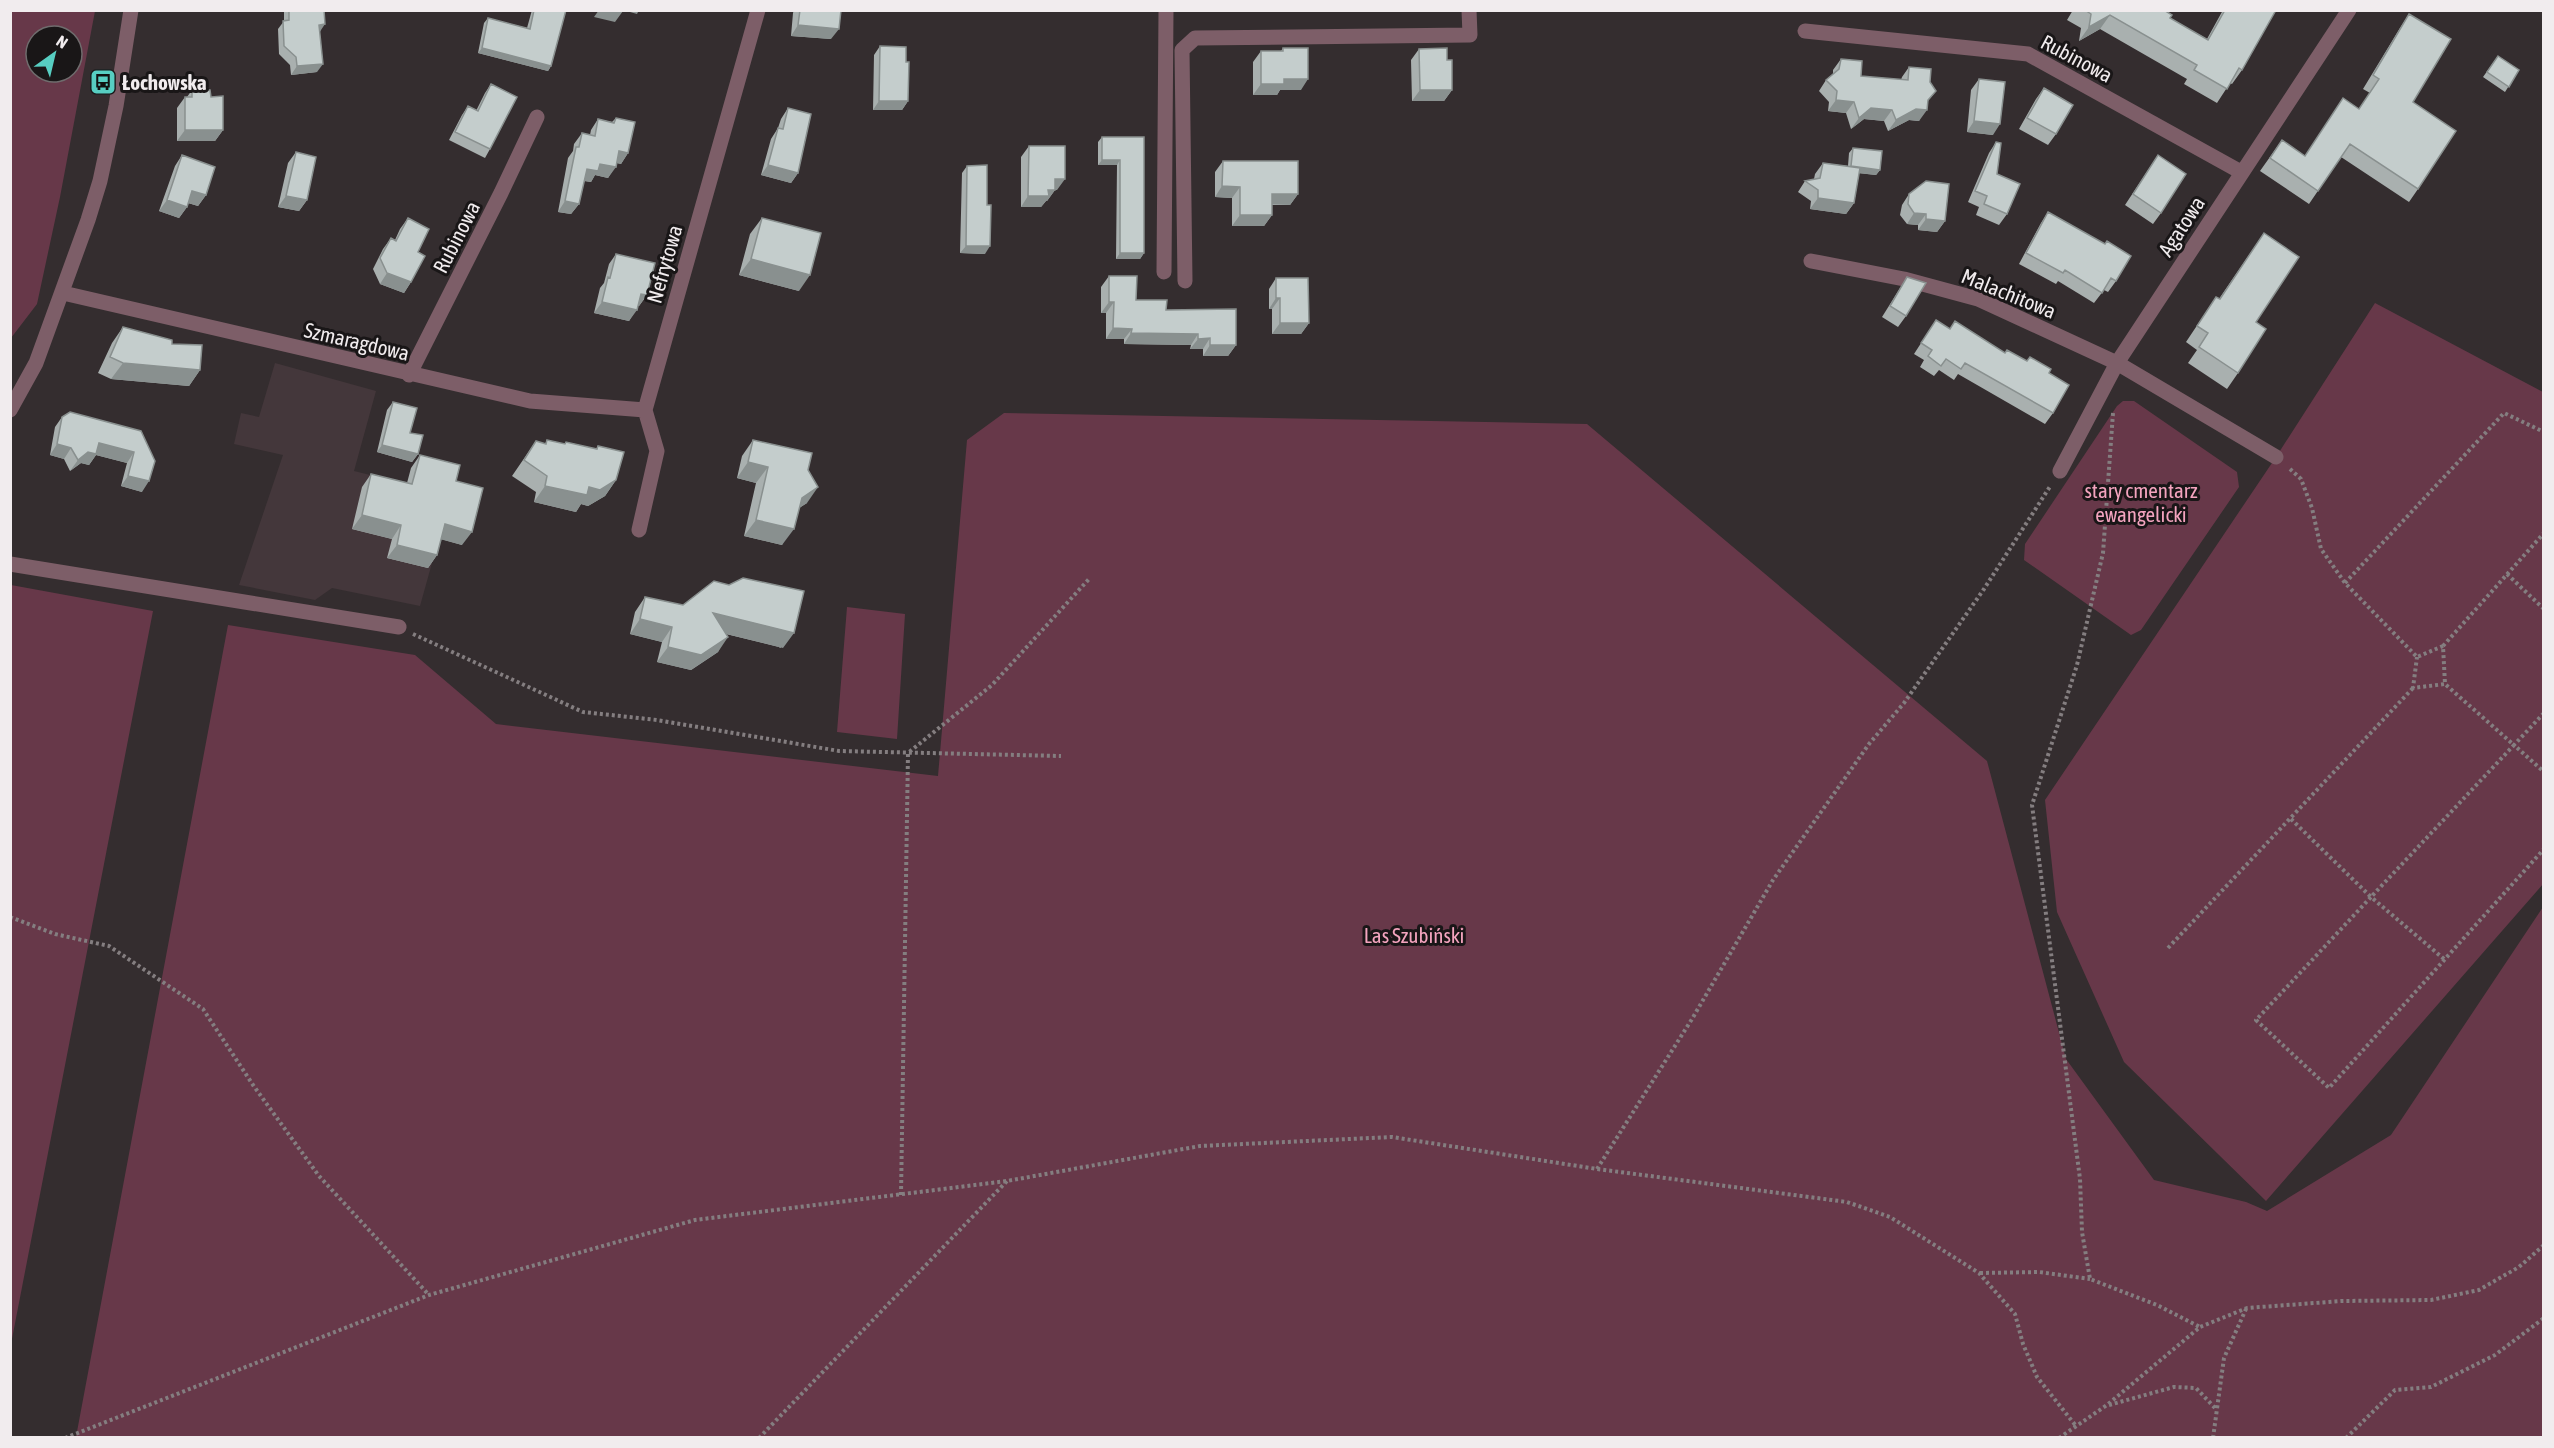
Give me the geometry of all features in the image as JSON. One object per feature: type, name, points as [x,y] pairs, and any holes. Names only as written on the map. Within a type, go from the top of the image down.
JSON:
[{"type":"street","points":[[10,410],[36,363],[63,293],[100,181],[116,106],[131,10]]},
{"type":"street","name":"Nefrytowa","points":[[645,410],[758,10]]},
{"type":"street","points":[[1164,272],[1166,10]]},
{"type":"street","points":[[1185,281],[1182,50],[1195,38],[1470,35],[1470,10]]},
{"type":"street","name":"Agatowa","points":[[2060,471],[2117,363],[2349,10]]},
{"type":"street","name":"Rubinowa","points":[[1805,31],[2028,54],[2241,172]]},
{"type":"street","name":"Rubinowa","points":[[409,375],[537,117]]},
{"type":"street","name":"Malachitowa","points":[[1811,261],[1904,279],[1978,299],[2117,363],[2276,457]]},
{"type":"street","name":"Szmaragdowa","points":[[63,293],[409,375],[530,401],[645,410]]},
{"type":"street","points":[[639,530],[657,451],[645,410]]},
{"type":"street","points":[[10,564],[399,627]]},
{"type":"path","points":[[2090,1279],[2082,1232],[2079,1179],[2032,805],[2077,665],[2103,553],[2114,410]]},
{"type":"path","points":[[2345,583],[2504,413],[2544,432]]},
{"type":"path","points":[[2276,457],[2301,479],[2312,508],[2321,549],[2345,583],[2417,657]]},
{"type":"path","points":[[1598,1169],[1692,1019],[1773,880],[1869,744],[1904,703],[1938,656],[2060,471]]},
{"type":"path","points":[[2417,657],[2443,646],[2544,533]]},
{"type":"path","points":[[2507,574],[2544,609]]},
{"type":"path","points":[[908,753],[992,685],[1089,579]]},
{"type":"path","points":[[399,627],[583,712],[657,720],[839,751],[1061,756]]},
{"type":"path","points":[[2443,646],[2445,684],[2544,772]]},
{"type":"path","points":[[2168,948],[2413,688],[2417,657]]},
{"type":"path","points":[[2413,688],[2445,684]]},
{"type":"path","points":[[2544,712],[2256,1020],[2329,1088],[2544,849]]},
{"type":"path","points":[[901,1195],[908,753]]},
{"type":"path","points":[[2291,819],[2372,897],[2445,959]]},
{"type":"path","points":[[10,917],[55,934],[109,946],[203,1009],[254,1085],[320,1176],[429,1295]]},
{"type":"path","points":[[65,1437],[429,1295],[694,1220],[1007,1181],[1200,1146],[1392,1137],[1598,1169],[1847,1203],[1890,1217],[1979,1273],[2015,1314],[2023,1344],[2037,1377],[2076,1426]]},
{"type":"path","points":[[759,1437],[1007,1181]]},
{"type":"path","points":[[2059,1437],[2107,1405],[2200,1327],[2247,1308],[2342,1301],[2431,1300],[2479,1290],[2519,1268],[2544,1245]]},
{"type":"path","points":[[1979,1273],[2039,1272],[2090,1279],[2157,1305],[2200,1327]]},
{"type":"path","points":[[2213,1437],[2224,1358],[2247,1308]]},
{"type":"path","points":[[2346,1437],[2395,1390],[2431,1386],[2495,1355],[2544,1318]]},
{"type":"path","points":[[2107,1405],[2174,1386],[2196,1388],[2216,1409]]},
{"type":"shaded area","points":[[275,363],[376,391],[354,471],[451,495],[420,606],[332,588],[315,600],[239,585],[283,455],[234,444],[241,413],[259,417]]},
{"type":"green space","points":[[11,10],[95,11],[84,69],[84,24],[24,24],[24,84],[81,84],[37,304],[11,338]]},
{"type":"green space","points":[[2375,303],[2543,392],[2543,884],[2266,1201],[2124,1062],[2057,912],[2045,800],[2276,457]]},
{"type":"green space","name":"stary cmentarz ewangelicki","points":[[2123,401],[2134,401],[2237,472],[2239,487],[2141,630],[2131,635],[2024,560],[2025,544],[2117,406]]},
{"type":"green space","name":"Las Szubiński","points":[[1004,413],[1587,424],[1987,761],[2066,1059],[2154,1180],[2246,1202],[2267,1211],[2391,1135],[2543,907],[2543,1437],[76,1437],[228,625],[415,655],[496,724],[938,776],[967,440]]},
{"type":"green space","points":[[10,585],[153,611],[11,1344]]},
{"type":"green space","points":[[847,607],[905,614],[897,739],[837,732]]},
{"type":"building","points":[[289,10],[324,10],[325,24],[319,25],[323,64],[297,66],[296,57],[284,46],[283,21],[289,20]]},
{"type":"building","points":[[534,10],[566,10],[551,66],[482,48],[488,18],[530,29]]},
{"type":"building","points":[[800,10],[841,10],[839,29],[798,25]]},
{"type":"building","points":[[2085,10],[2164,10],[2172,15],[2170,18],[2208,40],[2225,10],[2276,10],[2242,70],[2239,68],[2227,89],[2194,70],[2197,65],[2110,15],[2089,27],[2091,14]]},
{"type":"building","points":[[2409,14],[2451,39],[2413,102],[2456,131],[2418,189],[2350,144],[2318,191],[2270,158],[2282,140],[2305,156],[2343,98],[2359,109],[2379,79],[2373,75]]},
{"type":"building","points":[[880,46],[906,47],[906,62],[909,62],[908,101],[879,101]]},
{"type":"building","points":[[1283,48],[1308,48],[1308,79],[1284,79],[1284,84],[1261,84],[1261,51],[1283,51]]},
{"type":"building","points":[[1447,48],[1447,60],[1452,60],[1452,90],[1420,90],[1419,49]]},
{"type":"building","points":[[2498,56],[2519,70],[2509,87],[2487,72]]},
{"type":"building","points":[[1841,59],[1862,61],[1861,76],[1908,80],[1909,67],[1931,69],[1930,82],[1936,91],[1928,100],[1927,110],[1916,109],[1896,120],[1892,110],[1871,108],[1859,118],[1854,102],[1836,100],[1837,91],[1826,80],[1839,69]]},
{"type":"building","points":[[1979,79],[2005,82],[2000,124],[1974,121]]},
{"type":"building","points":[[491,84],[517,97],[490,149],[455,132],[468,106],[478,111]]},
{"type":"building","points":[[2044,88],[2073,105],[2056,134],[2027,118]]},
{"type":"building","points":[[192,90],[210,90],[211,97],[223,96],[223,130],[185,130],[185,97],[192,97]]},
{"type":"building","points":[[788,108],[811,114],[798,173],[768,165],[778,128],[783,129]]},
{"type":"building","points":[[616,118],[635,122],[628,153],[619,151],[616,167],[600,164],[598,171],[587,169],[579,204],[565,201],[576,147],[579,147],[582,133],[595,136],[598,119],[614,123]]},
{"type":"building","points":[[1102,137],[1144,137],[1144,253],[1120,253],[1120,160],[1102,160]]},
{"type":"building","points":[[1996,142],[2001,143],[1997,174],[2020,184],[2007,214],[1984,204],[1987,196],[1975,191]]},
{"type":"building","points":[[1029,146],[1065,146],[1065,179],[1055,179],[1055,190],[1048,190],[1049,196],[1028,196]]},
{"type":"building","points":[[1853,148],[1882,151],[1880,170],[1851,166]]},
{"type":"building","points":[[296,152],[316,157],[307,200],[286,196]]},
{"type":"building","points":[[182,155],[215,167],[206,195],[192,191],[187,207],[167,200]]},
{"type":"building","points":[[2158,155],[2186,174],[2161,213],[2133,194]]},
{"type":"building","points":[[1223,161],[1298,161],[1298,194],[1272,194],[1272,215],[1240,215],[1240,187],[1222,186]]},
{"type":"building","points":[[1823,163],[1860,168],[1854,203],[1818,198],[1818,190],[1805,181],[1820,178]]},
{"type":"building","points":[[987,165],[987,205],[991,205],[990,246],[966,246],[967,166]]},
{"type":"building","points":[[1926,181],[1949,184],[1945,221],[1926,219],[1926,214],[1914,213],[1908,204],[1909,194]]},
{"type":"building","points":[[2048,212],[2105,244],[2107,241],[2131,256],[2116,281],[2111,278],[2102,293],[2065,270],[2063,273],[2026,253]]},
{"type":"building","points":[[408,218],[429,229],[418,252],[425,256],[411,282],[387,273],[380,258],[391,238],[396,241]]},
{"type":"building","points":[[762,218],[821,233],[810,275],[751,259]]},
{"type":"building","points":[[2264,233],[2299,257],[2256,322],[2266,329],[2238,373],[2199,347],[2208,333],[2197,326],[2216,297],[2220,299]]},
{"type":"building","points":[[616,254],[655,263],[647,295],[641,294],[637,310],[602,302]]},
{"type":"building","points":[[1109,276],[1137,276],[1136,300],[1167,300],[1166,310],[1236,309],[1236,345],[1210,345],[1210,338],[1198,339],[1198,334],[1131,333],[1132,329],[1113,328],[1114,302],[1109,302]]},
{"type":"building","points":[[1907,277],[1926,283],[1906,316],[1890,306]]},
{"type":"building","points":[[1276,278],[1308,278],[1309,323],[1280,323],[1280,298],[1276,298]]},
{"type":"building","points":[[1936,320],[1950,329],[1955,321],[2005,353],[2007,350],[2027,361],[2030,357],[2051,369],[2049,373],[2069,385],[2053,413],[1965,363],[1961,369],[1946,359],[1941,366],[1928,356],[1932,350],[1921,343]]},
{"type":"building","points":[[123,327],[172,340],[172,344],[202,345],[200,370],[123,363],[110,357]]},
{"type":"building","points":[[393,402],[417,408],[410,433],[423,435],[418,454],[382,445]]},
{"type":"building","points":[[70,412],[141,431],[155,461],[149,481],[128,476],[134,452],[99,443],[96,454],[88,452],[78,460],[71,448],[57,444],[62,417]]},
{"type":"building","points":[[547,440],[597,449],[598,446],[624,452],[616,480],[600,490],[589,487],[587,495],[545,486],[547,476],[524,460],[536,441],[546,444]]},
{"type":"building","points":[[753,440],[812,453],[808,470],[818,487],[802,498],[794,529],[756,520],[768,467],[748,462]]},
{"type":"building","points":[[420,455],[460,465],[456,481],[483,488],[472,532],[445,524],[437,555],[397,545],[401,525],[362,515],[371,474],[412,484]]},
{"type":"building","points":[[743,578],[804,591],[794,633],[713,613],[728,637],[701,655],[668,647],[672,627],[640,619],[645,597],[683,605],[714,581],[729,585]]},
{"type":"place","name":"Łochowska","points":[[103,82]]}]
